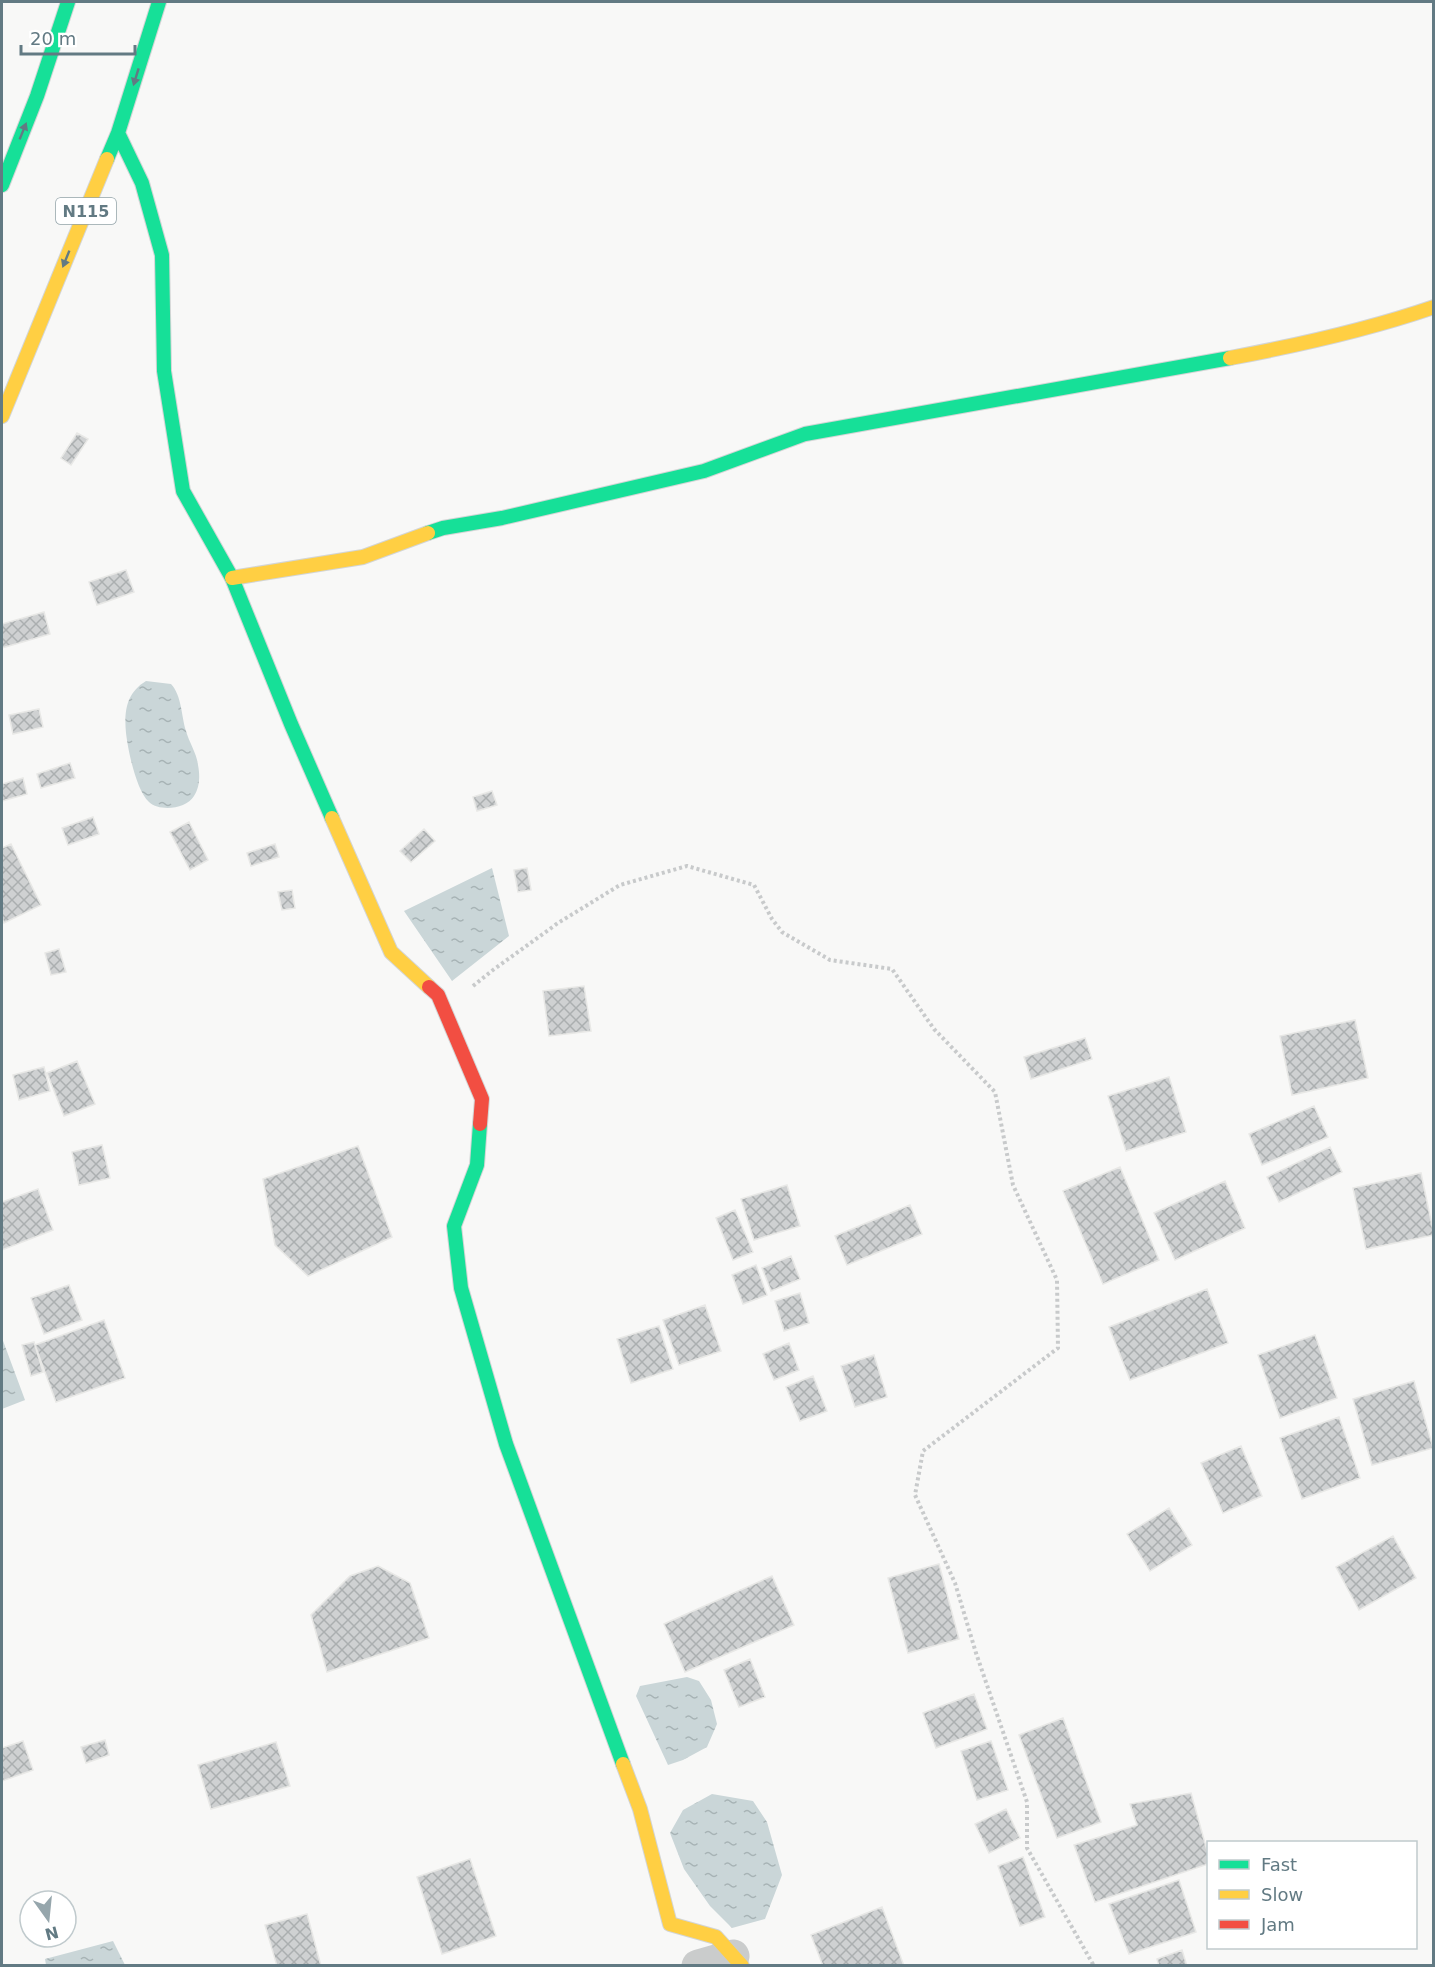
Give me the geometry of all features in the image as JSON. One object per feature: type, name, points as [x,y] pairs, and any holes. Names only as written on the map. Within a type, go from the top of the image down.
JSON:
[{"type":"main road","points":[[2,185],[37,96],[68,2]]},
{"type":"main road","name":"N115","points":[[2,416],[118,133],[159,2]]},
{"type":"main road","points":[[118,133],[142,183],[162,255],[164,371],[183,491],[232,578],[291,724],[391,952],[438,995],[482,1099],[477,1165],[454,1226],[461,1288],[506,1444],[640,1809],[670,1924],[716,1937],[737,1961]]},
{"type":"main road","points":[[232,578],[363,557],[443,528],[502,518],[704,471],[805,434],[1301,345],[1391,322],[1434,307]]},
{"type":"street","points":[[698,1965],[737,1961]]},
{"type":"path","points":[[445,1010],[493,970],[558,923],[620,885],[687,866],[754,885],[772,919],[782,932],[830,960],[892,969],[934,1029],[995,1092],[1013,1185],[1057,1280],[1058,1348],[923,1451],[915,1495],[955,1583],[976,1653],[1027,1802],[1027,1848],[1094,1965]]},
{"type":"water","points":[[146,681],[171,684],[175,689],[197,761],[199,777],[194,796],[185,804],[173,808],[160,807],[149,802],[140,789],[133,769],[126,733],[126,710],[134,691]]},
{"type":"water","points":[[492,868],[509,936],[452,981],[404,911]]},
{"type":"water","points":[[2,1338],[25,1400],[2,1409]]},
{"type":"water","points":[[687,1677],[699,1681],[711,1700],[717,1724],[707,1747],[668,1765],[636,1696],[640,1686]]},
{"type":"water","points":[[712,1794],[753,1801],[767,1822],[782,1875],[765,1919],[732,1928],[710,1906],[684,1869],[670,1833],[683,1810]]},
{"type":"water","points":[[113,1941],[125,1965],[46,1965],[45,1959]]},
{"type":"building","points":[[77,433],[88,439],[71,465],[61,458]]},
{"type":"building","points":[[126,570],[134,592],[97,605],[89,582]]},
{"type":"building","points":[[44,612],[50,634],[2,648],[2,624]]},
{"type":"building","points":[[39,709],[43,727],[13,734],[9,715]]},
{"type":"building","points":[[70,763],[75,778],[41,788],[37,774]]},
{"type":"building","points":[[23,778],[27,794],[2,801],[2,784]]},
{"type":"building","points":[[492,791],[497,805],[477,811],[473,797]]},
{"type":"building","points":[[93,817],[99,834],[68,845],[62,828]]},
{"type":"building","points":[[189,822],[208,860],[190,870],[170,832]]},
{"type":"building","points":[[424,829],[435,841],[411,862],[400,851]]},
{"type":"building","points":[[11,844],[41,905],[4,923],[2,918],[2,848]]},
{"type":"building","points":[[275,844],[279,857],[251,866],[247,853]]},
{"type":"building","points":[[527,868],[531,890],[518,892],[514,870]]},
{"type":"building","points":[[292,890],[295,908],[282,910],[278,892]]},
{"type":"building","points":[[59,949],[66,972],[51,975],[45,953]]},
{"type":"building","points":[[584,986],[591,1031],[549,1036],[543,991]]},
{"type":"building","points":[[1355,1020],[1368,1078],[1292,1095],[1280,1036]]},
{"type":"building","points":[[1085,1038],[1092,1059],[1031,1079],[1024,1057]]},
{"type":"building","points":[[77,1061],[95,1104],[64,1116],[47,1073]]},
{"type":"building","points":[[44,1067],[50,1091],[19,1100],[13,1075]]},
{"type":"building","points":[[1169,1077],[1186,1132],[1126,1151],[1108,1096]]},
{"type":"building","points":[[1314,1106],[1328,1137],[1262,1165],[1249,1134]]},
{"type":"building","points":[[102,1145],[110,1178],[79,1185],[72,1152]]},
{"type":"building","points":[[358,1146],[392,1237],[308,1276],[275,1245],[263,1179]]},
{"type":"building","points":[[1330,1147],[1342,1172],[1279,1202],[1267,1177]]},
{"type":"building","points":[[1120,1167],[1159,1260],[1103,1284],[1063,1191]]},
{"type":"building","points":[[1421,1173],[1434,1235],[1366,1249],[1353,1188]]},
{"type":"building","points":[[1225,1181],[1245,1228],[1175,1260],[1154,1213]]},
{"type":"building","points":[[787,1185],[800,1226],[754,1240],[741,1199]]},
{"type":"building","points":[[38,1189],[53,1230],[2,1250],[2,1202]]},
{"type":"building","points":[[910,1205],[922,1234],[847,1265],[835,1236]]},
{"type":"building","points":[[735,1210],[753,1252],[733,1260],[716,1218]]},
{"type":"building","points":[[791,1256],[800,1279],[771,1291],[762,1268]]},
{"type":"building","points":[[756,1265],[767,1295],[743,1304],[732,1275]]},
{"type":"building","points":[[69,1285],[82,1320],[44,1334],[31,1298]]},
{"type":"building","points":[[1207,1289],[1228,1343],[1130,1380],[1109,1327]]},
{"type":"building","points":[[800,1293],[809,1323],[784,1331],[775,1301]]},
{"type":"building","points":[[705,1305],[721,1351],[679,1365],[663,1320]]},
{"type":"building","points":[[104,1320],[125,1378],[56,1402],[35,1345]]},
{"type":"building","points":[[659,1326],[673,1369],[631,1383],[617,1339]]},
{"type":"building","points":[[1315,1335],[1337,1398],[1280,1418],[1258,1355]]},
{"type":"building","points":[[34,1342],[43,1372],[31,1376],[22,1345]]},
{"type":"building","points":[[789,1343],[799,1370],[774,1380],[763,1354]]},
{"type":"building","points":[[874,1355],[887,1397],[855,1407],[841,1366]]},
{"type":"building","points":[[813,1376],[827,1411],[800,1421],[786,1387]]},
{"type":"building","points":[[1414,1381],[1433,1448],[1372,1465],[1353,1399]]},
{"type":"building","points":[[1339,1417],[1360,1478],[1302,1499],[1280,1438]]},
{"type":"building","points":[[1241,1446],[1262,1496],[1223,1513],[1201,1463]]},
{"type":"building","points":[[1169,1508],[1192,1545],[1150,1571],[1127,1534]]},
{"type":"building","points":[[1393,1536],[1416,1578],[1359,1610],[1336,1567]]},
{"type":"building","points":[[939,1564],[959,1639],[908,1653],[888,1578]]},
{"type":"building","points":[[378,1566],[410,1583],[429,1638],[327,1672],[311,1615],[350,1576]]},
{"type":"building","points":[[772,1576],[794,1625],[685,1672],[664,1624]]},
{"type":"building","points":[[750,1659],[765,1697],[739,1707],[724,1670]]},
{"type":"building","points":[[974,1694],[987,1729],[936,1748],[923,1713]]},
{"type":"building","points":[[1063,1718],[1101,1822],[1057,1838],[1019,1735]]},
{"type":"building","points":[[105,1740],[109,1755],[86,1763],[81,1747]]},
{"type":"building","points":[[23,1741],[33,1770],[2,1781],[2,1748]]},
{"type":"building","points":[[991,1741],[1008,1790],[977,1800],[961,1751]]},
{"type":"building","points":[[276,1742],[290,1786],[211,1809],[198,1765]]},
{"type":"building","points":[[1191,1793],[1207,1850],[1207,1864],[1095,1902],[1074,1845],[1137,1825],[1130,1804]]},
{"type":"building","points":[[1006,1809],[1020,1838],[989,1853],[975,1824]]},
{"type":"building","points":[[1023,1857],[1045,1917],[1020,1926],[998,1866]]},
{"type":"building","points":[[470,1859],[496,1936],[442,1954],[417,1877]]},
{"type":"building","points":[[1179,1880],[1196,1932],[1129,1954],[1109,1904]]},
{"type":"building","points":[[882,1907],[904,1966],[823,1966],[811,1935]]},
{"type":"building","points":[[307,1914],[321,1966],[277,1966],[265,1925]]},
{"type":"building","points":[[1182,1950],[1187,1966],[1159,1966],[1157,1959]]},
{"type":"traffic: fast","points":[[2,185],[37,96],[68,2]]},
{"type":"traffic: fast","points":[[107,159],[118,133],[159,2]]},
{"type":"traffic: fast","points":[[118,133],[142,183],[162,255],[164,371],[183,491],[232,578],[332,818]]},
{"type":"traffic: fast","points":[[428,533],[704,471],[805,434],[1230,358]]},
{"type":"traffic: fast","points":[[480,1124],[477,1165],[454,1226],[461,1288],[506,1444],[623,1764]]},
{"type":"traffic: slow","points":[[2,416],[107,159]]},
{"type":"traffic: slow","points":[[1230,358],[1333,336],[1434,307]]},
{"type":"traffic: slow","points":[[232,578],[363,557],[428,533]]},
{"type":"traffic: slow","points":[[332,818],[391,952],[429,987]]},
{"type":"traffic: slow","points":[[623,1764],[640,1809],[670,1924],[716,1937],[742,1966]]},
{"type":"traffic: jam","points":[[429,987],[438,995],[482,1099],[480,1124]]}]
